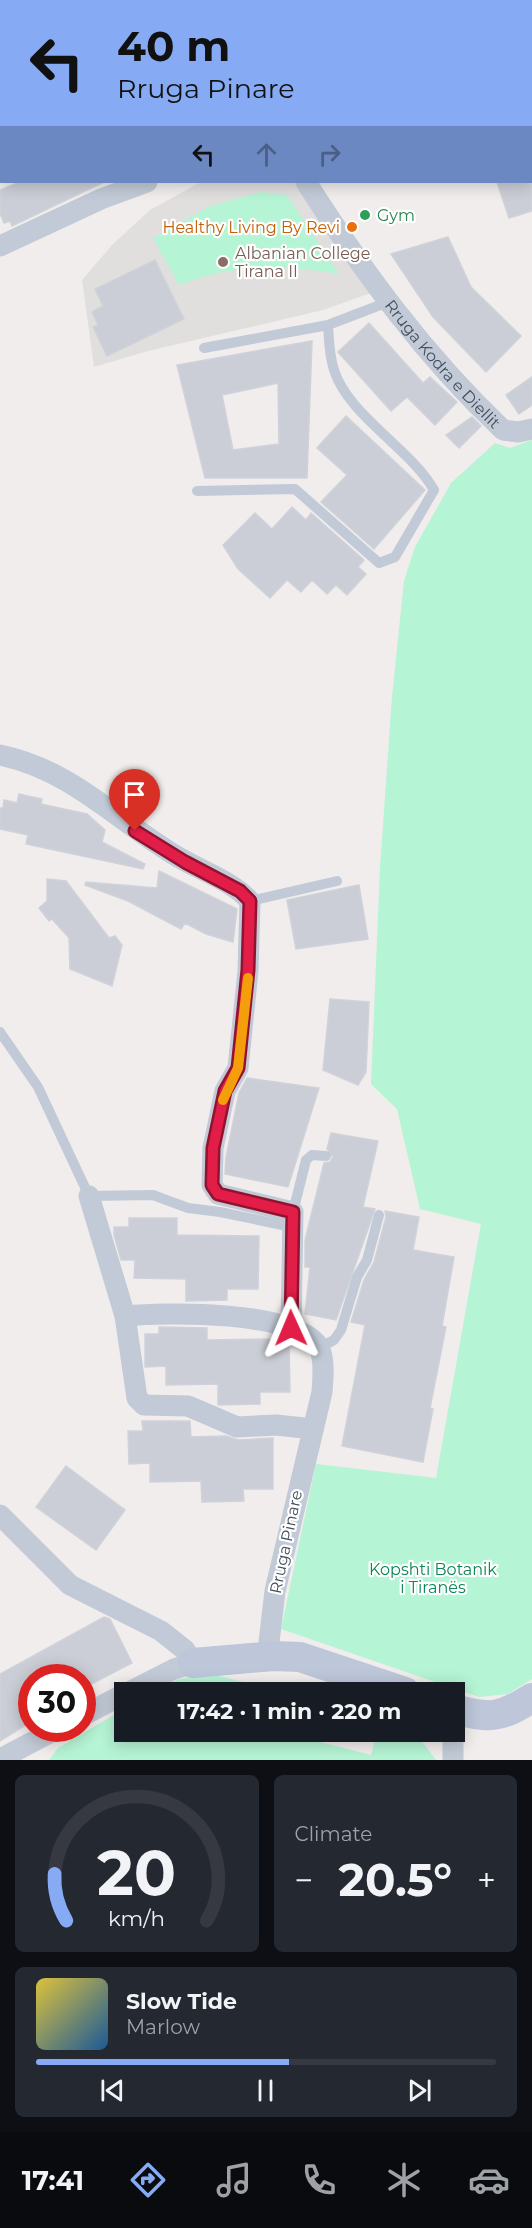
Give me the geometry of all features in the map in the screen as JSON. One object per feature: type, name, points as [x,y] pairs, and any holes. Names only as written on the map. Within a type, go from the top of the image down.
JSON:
[{"type":"street","points":[[0,246],[144,183]]},
{"type":"street","name":"Rruga Kodra e Diellit","points":[[307,183],[388,302],[419,343],[503,430],[518,432],[532,429]]},
{"type":"street","points":[[0,755],[26,760],[65,778],[135,831],[185,862],[240,891],[250,901],[248,970],[238,1068],[225,1091],[213,1148],[212,1185],[218,1194],[292,1220],[291,1328]]},
{"type":"street","points":[[89,1196],[124,1316],[137,1398],[144,1405],[188,1406],[237,1427],[276,1425],[313,1429]]},
{"type":"street","points":[[124,1316],[209,1315],[272,1322],[307,1335],[319,1348]]},
{"type":"street","name":"Rruga Pinare","points":[[274,1656],[269,1642],[275,1591],[322,1392],[323,1371],[319,1348]]},
{"type":"street","points":[[0,1515],[70,1585],[161,1631],[185,1650],[193,1663]]},
{"type":"street","points":[[149,1682],[193,1663],[274,1656],[300,1657],[377,1682]]},
{"type":"street","points":[[465,1712],[482,1717],[497,1716],[532,1698]]},
{"type":"street","points":[[96,1709],[114,1700]]},
{"type":"street","points":[[0,1759],[32,1742]]},
{"type":"street","points":[[453,1742],[453,1760]]},
{"type":"lane","points":[[204,348],[328,325],[388,302]]},
{"type":"lane","points":[[197,491],[295,489],[379,563],[395,556],[435,490],[411,460],[345,391],[335,373],[328,325]]},
{"type":"lane","points":[[250,901],[337,881]]},
{"type":"lane","points":[[0,1032],[38,1087],[89,1196],[153,1195],[188,1208],[292,1220],[306,1160],[312,1155],[326,1156]]},
{"type":"lane","points":[[319,1348],[334,1340],[341,1330],[357,1277],[367,1260],[379,1215]]},
{"type":"shaded area","name":"Albanian College Tirana II","points":[[199,183],[300,183],[371,293],[323,310],[148,351],[94,367],[82,280],[112,245],[150,210]]},
{"type":"green space","points":[[260,192],[287,195],[339,274],[298,269],[258,268],[219,273],[179,285],[153,238],[208,207]]},
{"type":"green space","name":"Kopshti Botanik i Tiranës","points":[[532,440],[532,1679],[508,1694],[479,1697],[465,1692],[465,1682],[435,1682],[281,1629],[316,1464],[436,1478],[481,1224],[420,1209],[397,1109],[371,1084],[380,868],[392,697],[404,581],[415,547],[451,483],[495,443],[510,448]]},
{"type":"green space","points":[[212,1674],[244,1682],[173,1682],[179,1679]]},
{"type":"green space","points":[[114,1715],[114,1742],[320,1742],[371,1755],[374,1742],[422,1742],[436,1760],[49,1760],[58,1748],[68,1742],[96,1742],[96,1726]]},
{"type":"building","points":[[18,183],[102,183],[12,226],[10,221],[4,223],[0,213],[0,190]]},
{"type":"building","points":[[497,183],[532,183],[532,211],[509,218]]},
{"type":"building","points":[[448,237],[471,287],[521,336],[486,372],[433,317],[391,254]]},
{"type":"building","points":[[155,260],[184,319],[107,356],[93,327],[98,325],[92,312],[103,306],[95,289]]},
{"type":"building","points":[[369,323],[423,383],[430,377],[457,402],[435,425],[407,397],[391,411],[338,352]]},
{"type":"building","points":[[312,341],[307,478],[205,478],[177,365]],"holes":[[[278,383],[279,444],[233,450],[222,395]]]},
{"type":"building","points":[[532,377],[532,405],[519,414],[506,395]]},
{"type":"building","points":[[346,416],[425,490],[374,549],[321,502],[347,475],[317,448]]},
{"type":"building","points":[[472,417],[481,426],[459,448],[446,435]]},
{"type":"building","points":[[292,507],[306,520],[311,513],[364,560],[358,567],[366,574],[347,595],[336,585],[327,594],[312,580],[301,592],[287,580],[270,598],[238,569],[223,545],[255,513],[272,529]]},
{"type":"building","points":[[19,794],[42,799],[41,804],[87,814],[105,830],[102,842],[145,864],[143,869],[26,844],[28,835],[0,829],[0,808],[3,808],[4,800],[17,803]]},
{"type":"building","points":[[159,871],[237,909],[233,942],[206,934],[185,923],[181,929],[128,901],[85,885],[86,882],[157,888]]},
{"type":"building","points":[[47,879],[66,881],[109,938],[115,936],[122,945],[112,986],[70,969],[69,938],[52,919],[49,921],[39,908],[47,901]]},
{"type":"building","points":[[359,885],[368,939],[296,949],[287,900]]},
{"type":"building","points":[[330,999],[369,1002],[366,1072],[358,1085],[323,1070]]},
{"type":"building","points":[[247,1078],[319,1088],[288,1187],[225,1174],[226,1157],[239,1093]]},
{"type":"building","points":[[331,1133],[378,1141],[363,1207],[375,1209],[336,1320],[305,1314],[310,1267],[305,1267],[305,1240],[324,1163],[330,1162],[333,1157],[327,1149]]},
{"type":"building","points":[[385,1211],[419,1217],[413,1250],[454,1257],[442,1326],[446,1327],[430,1408],[433,1409],[423,1462],[342,1446],[365,1325],[351,1322],[364,1280],[374,1262],[386,1217]]},
{"type":"building","points":[[129,1218],[177,1218],[177,1235],[259,1236],[258,1289],[227,1289],[227,1300],[186,1301],[186,1279],[134,1278],[135,1260],[121,1260],[114,1235],[114,1227],[129,1227]]},
{"type":"building","points":[[159,1327],[207,1328],[207,1340],[282,1339],[289,1342],[290,1392],[260,1392],[260,1404],[218,1405],[218,1384],[166,1385],[166,1366],[145,1367],[145,1334],[159,1334]]},
{"type":"building","points":[[142,1421],[190,1421],[191,1437],[226,1436],[238,1440],[273,1438],[273,1489],[243,1489],[244,1501],[202,1502],[201,1481],[150,1482],[150,1463],[129,1464],[128,1431],[143,1431]]},
{"type":"building","points":[[66,1466],[125,1510],[96,1550],[36,1507]]},
{"type":"building","points":[[104,1617],[110,1619],[132,1663],[96,1682],[96,1664],[18,1664]]},
{"type":"building","points":[[18,1664],[18,1730],[0,1741],[0,1674]]},
{"type":"slow traffic","points":[[223,1100],[225,1091],[238,1068],[248,978]]},
{"type":"place","name":"Gym","points":[[365,215]]},
{"type":"place","name":"Healthy Living By Revi","points":[[352,227]]},
{"type":"place","name":"Albanian College Tirana II","points":[[223,262]]},
{"type":"route","points":[[135,831],[185,862],[240,891],[250,901],[252,914],[248,970],[238,1068],[225,1091],[213,1148],[212,1185],[218,1194],[293,1212],[291,1328]]}]
